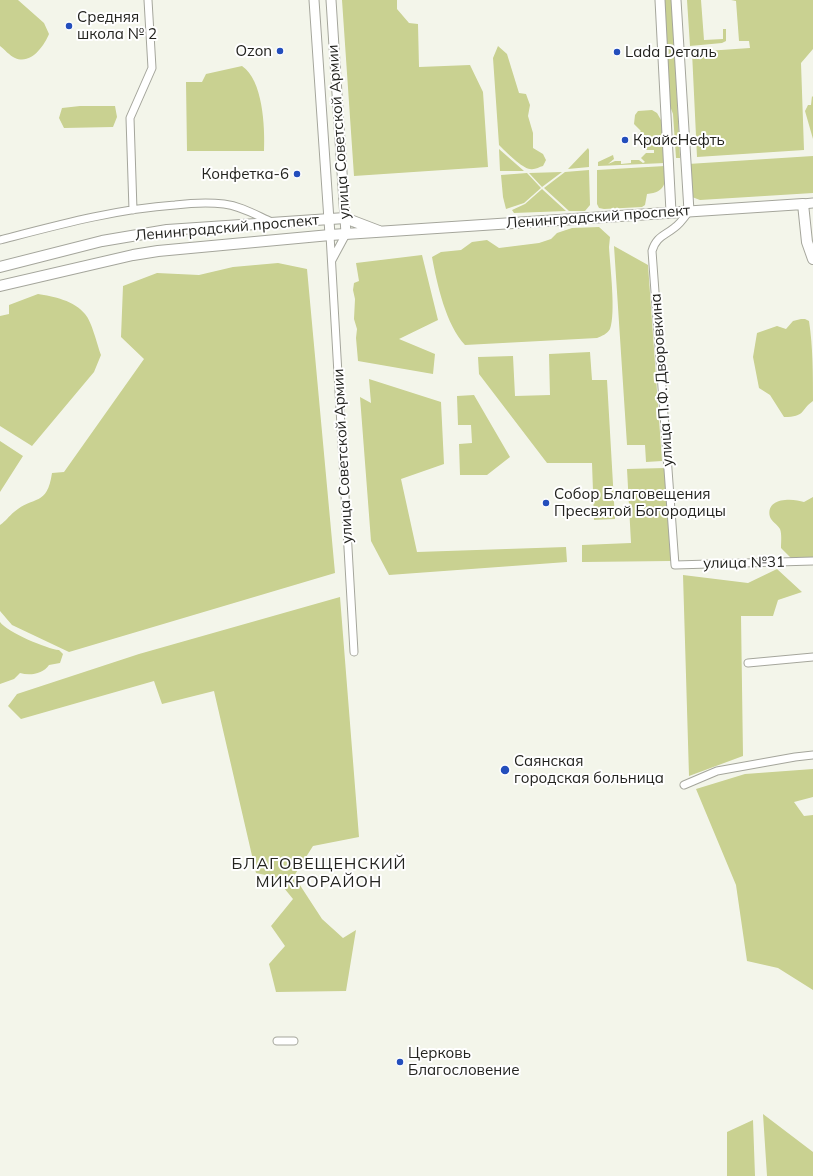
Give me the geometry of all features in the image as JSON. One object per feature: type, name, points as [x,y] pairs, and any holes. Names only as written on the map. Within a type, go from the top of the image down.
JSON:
[{"type":"main road","name":"Ленинградский проспект","points":[[0,286],[133,255],[330,235],[808,203]]},
{"type":"main road","points":[[808,203],[807,242],[813,259]]},
{"type":"main road","name":"Ленинградский проспект","points":[[0,267],[102,241],[167,230],[345,218],[382,232]]},
{"type":"street","points":[[133,210],[130,118],[152,68],[148,0]]},
{"type":"street","name":"улица Советской Армии","points":[[314,0],[332,261],[354,652]]},
{"type":"street","name":"улица Советской Армии","points":[[331,0],[346,234],[332,261]]},
{"type":"street","points":[[660,0],[672,230]]},
{"type":"street","points":[[676,0],[689,211]]},
{"type":"street","points":[[0,240],[77,220],[133,210],[196,203],[224,204],[249,211],[274,223]]},
{"type":"street","name":"улица П.Ф. Дворовкина","points":[[675,564],[652,251],[654,242],[660,236],[672,230],[689,211]]},
{"type":"street","name":"улица №31","points":[[675,564],[813,561]]},
{"type":"street","points":[[748,663],[813,657]]},
{"type":"street","points":[[684,785],[717,771],[813,755]]},
{"type":"street","points":[[277,1041],[294,1040]]},
{"type":"green space","points":[[0,0],[18,0],[44,23],[49,34],[44,44],[31,57],[26,59],[15,58],[0,46]]},
{"type":"green space","points":[[342,0],[397,0],[397,9],[409,23],[418,24],[419,67],[470,65],[483,92],[488,167],[354,176]]},
{"type":"green space","points":[[664,0],[672,0],[680,158],[676,158],[673,114],[670,106]]},
{"type":"green space","points":[[687,0],[701,0],[704,40],[723,39],[723,29],[726,29],[726,41],[722,43],[690,46]]},
{"type":"green space","points":[[731,0],[813,0],[813,49],[801,63],[804,150],[697,157],[692,52],[750,48],[749,41],[739,41],[736,1]]},
{"type":"green space","points":[[498,46],[507,54],[519,93],[526,94],[530,105],[528,116],[533,133],[533,148],[543,154],[546,160],[543,166],[535,169],[530,169],[523,166],[499,145],[493,58]]},
{"type":"green space","points":[[242,66],[249,73],[258,93],[263,117],[264,151],[187,151],[186,82],[202,82],[206,74]]},
{"type":"green space","points":[[812,96],[813,139],[805,111],[808,105],[811,105]]},
{"type":"green space","points":[[80,106],[115,106],[117,117],[113,127],[64,128],[59,118],[62,108]]},
{"type":"green space","points":[[652,110],[657,113],[661,120],[665,163],[598,166],[598,162],[613,155],[614,159],[608,164],[615,161],[621,161],[621,164],[631,163],[631,160],[639,160],[643,163],[645,162],[641,158],[646,153],[654,153],[654,150],[646,150],[644,139],[637,135],[641,131],[634,124],[635,115],[638,111]]},
{"type":"green space","points":[[588,148],[589,167],[568,169]]},
{"type":"green space","points":[[499,149],[524,171],[500,171]]},
{"type":"green space","points":[[813,156],[813,193],[700,200],[692,197],[688,164]]},
{"type":"green space","points":[[665,166],[664,186],[658,191],[647,194],[645,205],[642,207],[599,208],[597,204],[597,170]]},
{"type":"green space","points":[[589,170],[590,205],[585,211],[569,211],[544,188],[565,172]]},
{"type":"green space","points":[[562,172],[542,187],[529,173]]},
{"type":"green space","points":[[527,173],[541,188],[524,203],[506,209],[503,197],[501,175]]},
{"type":"green space","points":[[542,189],[566,211],[514,213],[512,210],[525,204]]},
{"type":"green space","points":[[599,227],[610,237],[609,247],[613,312],[610,329],[603,336],[597,338],[465,345],[458,337],[443,304],[432,257],[441,252],[461,250],[472,242],[487,240],[499,248],[539,243],[551,239],[557,233],[572,228]]},
{"type":"green space","points":[[614,246],[648,265],[662,461],[646,462],[645,445],[627,445]]},
{"type":"green space","points":[[422,255],[438,320],[399,339],[435,354],[433,374],[358,361],[356,338],[357,329],[354,319],[355,299],[353,290],[354,283],[359,281],[356,263]]},
{"type":"green space","points":[[278,263],[307,269],[335,573],[69,652],[12,625],[0,611],[0,525],[21,507],[43,496],[50,484],[52,473],[64,472],[144,359],[121,337],[123,286],[157,273],[199,275],[233,267]]},
{"type":"green space","points":[[38,294],[70,302],[81,309],[90,322],[101,355],[94,372],[32,446],[0,426],[0,316],[9,314],[9,305]]},
{"type":"green space","points":[[801,319],[809,321],[813,371],[813,401],[796,416],[784,417],[770,395],[759,388],[753,357],[757,333],[777,326],[786,329],[793,321]]},
{"type":"green space","points":[[590,352],[592,380],[607,380],[615,519],[594,520],[592,463],[547,463],[479,374],[478,357],[513,356],[515,396],[550,395],[549,354]]},
{"type":"green space","points":[[369,379],[441,402],[444,464],[401,479],[417,552],[566,547],[567,562],[389,575],[371,541],[360,397],[371,403]]},
{"type":"green space","points":[[474,395],[510,457],[487,475],[460,475],[459,444],[472,443],[471,425],[458,425],[457,396]]},
{"type":"green space","points":[[0,441],[23,456],[0,492]]},
{"type":"green space","points":[[665,468],[671,561],[582,562],[582,545],[631,543],[627,469]]},
{"type":"green space","points":[[813,497],[813,557],[800,557],[792,559],[781,548],[780,529],[771,519],[770,510],[776,502],[781,500],[804,502]]},
{"type":"green space","points":[[777,569],[802,592],[778,600],[773,616],[741,616],[743,756],[689,776],[683,575],[748,583]]},
{"type":"green space","points":[[340,597],[359,837],[313,846],[294,876],[322,919],[343,938],[356,930],[346,991],[276,992],[269,964],[285,946],[271,926],[293,899],[275,877],[256,873],[214,691],[162,704],[154,681],[21,719],[8,706],[17,694],[139,654]]},
{"type":"green space","points":[[0,622],[10,630],[28,639],[46,647],[59,650],[63,654],[60,663],[49,665],[36,674],[20,673],[14,679],[0,684]]},
{"type":"green space","points":[[813,769],[813,797],[794,802],[804,816],[813,815],[813,990],[778,968],[747,961],[736,885],[696,789],[745,774]]},
{"type":"green space","points":[[763,1114],[813,1152],[813,1176],[767,1176]]},
{"type":"green space","points":[[753,1120],[755,1176],[727,1176],[727,1132]]},
{"type":"place","name":"Средняя школа № 2","points":[[69,26]]},
{"type":"place","name":"Ozon","points":[[280,51]]},
{"type":"place","name":"Lada Dеталь","points":[[617,52]]},
{"type":"place","name":"КрайсНефть","points":[[625,140]]},
{"type":"place","name":"Конфетка-6","points":[[297,174]]},
{"type":"place","name":"Собор Благовещения Пресвятой Богородицы","points":[[546,503]]},
{"type":"place","name":"Саянская городская больница","points":[[505,770]]},
{"type":"place","name":"Церковь Благословение","points":[[400,1062]]},
{"type":"district","name":"БЛАГОВЕЩЕНСКИЙ МИКРОРАЙОН","points":[[319,873]]}]
